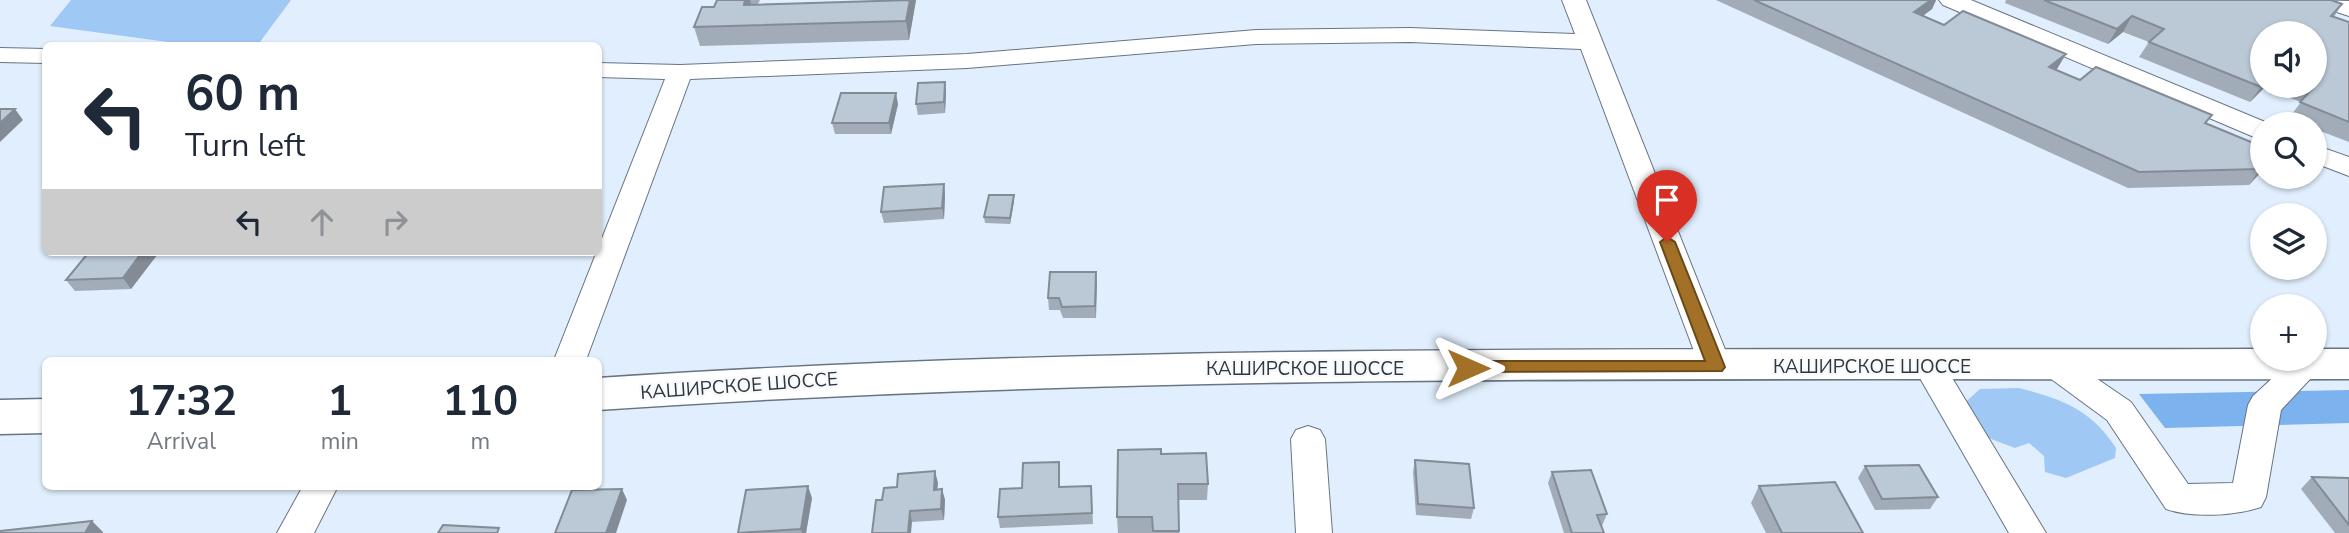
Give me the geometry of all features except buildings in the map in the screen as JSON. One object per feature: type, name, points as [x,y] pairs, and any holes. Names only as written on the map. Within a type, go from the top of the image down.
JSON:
[{"type":"main road","name":"КАШИРСКОЕ ШОССЕ","points":[[602,394],[819,379],[1166,368],[2329,363]]},
{"type":"main road","points":[[0,417],[42,416]]},
{"type":"street","points":[[1574,0],[1716,367]]},
{"type":"street","points":[[1951,0],[2250,126]]},
{"type":"street","points":[[2323,0],[2349,9]]},
{"type":"street","points":[[602,70],[680,72],[967,61],[1256,37],[1410,35],[1589,42]]},
{"type":"street","points":[[0,55],[42,56]]},
{"type":"street","points":[[571,357],[680,72]]},
{"type":"street","points":[[2327,158],[2349,167]]},
{"type":"street","points":[[2054,365],[2119,411],[2179,499],[2248,497],[2264,405],[2329,363]]},
{"type":"street","points":[[1929,366],[2028,533]]},
{"type":"street","points":[[1308,439],[1314,533]]},
{"type":"street","points":[[295,533],[319,490]]},
{"type":"shaded area","points":[[71,0],[291,0],[260,42],[168,42],[50,26]]},
{"type":"shaded area","points":[[2019,388],[2062,402],[2085,415],[2116,448],[2115,458],[2066,478],[2045,472],[2044,456],[2029,443],[2015,448],[1978,434],[1959,408],[1980,389]]},
{"type":"shaded area","points":[[2349,390],[2349,423],[2165,428],[2139,394]]},
{"type":"route","points":[[1468,368],[1716,367],[1667,242]]}]
